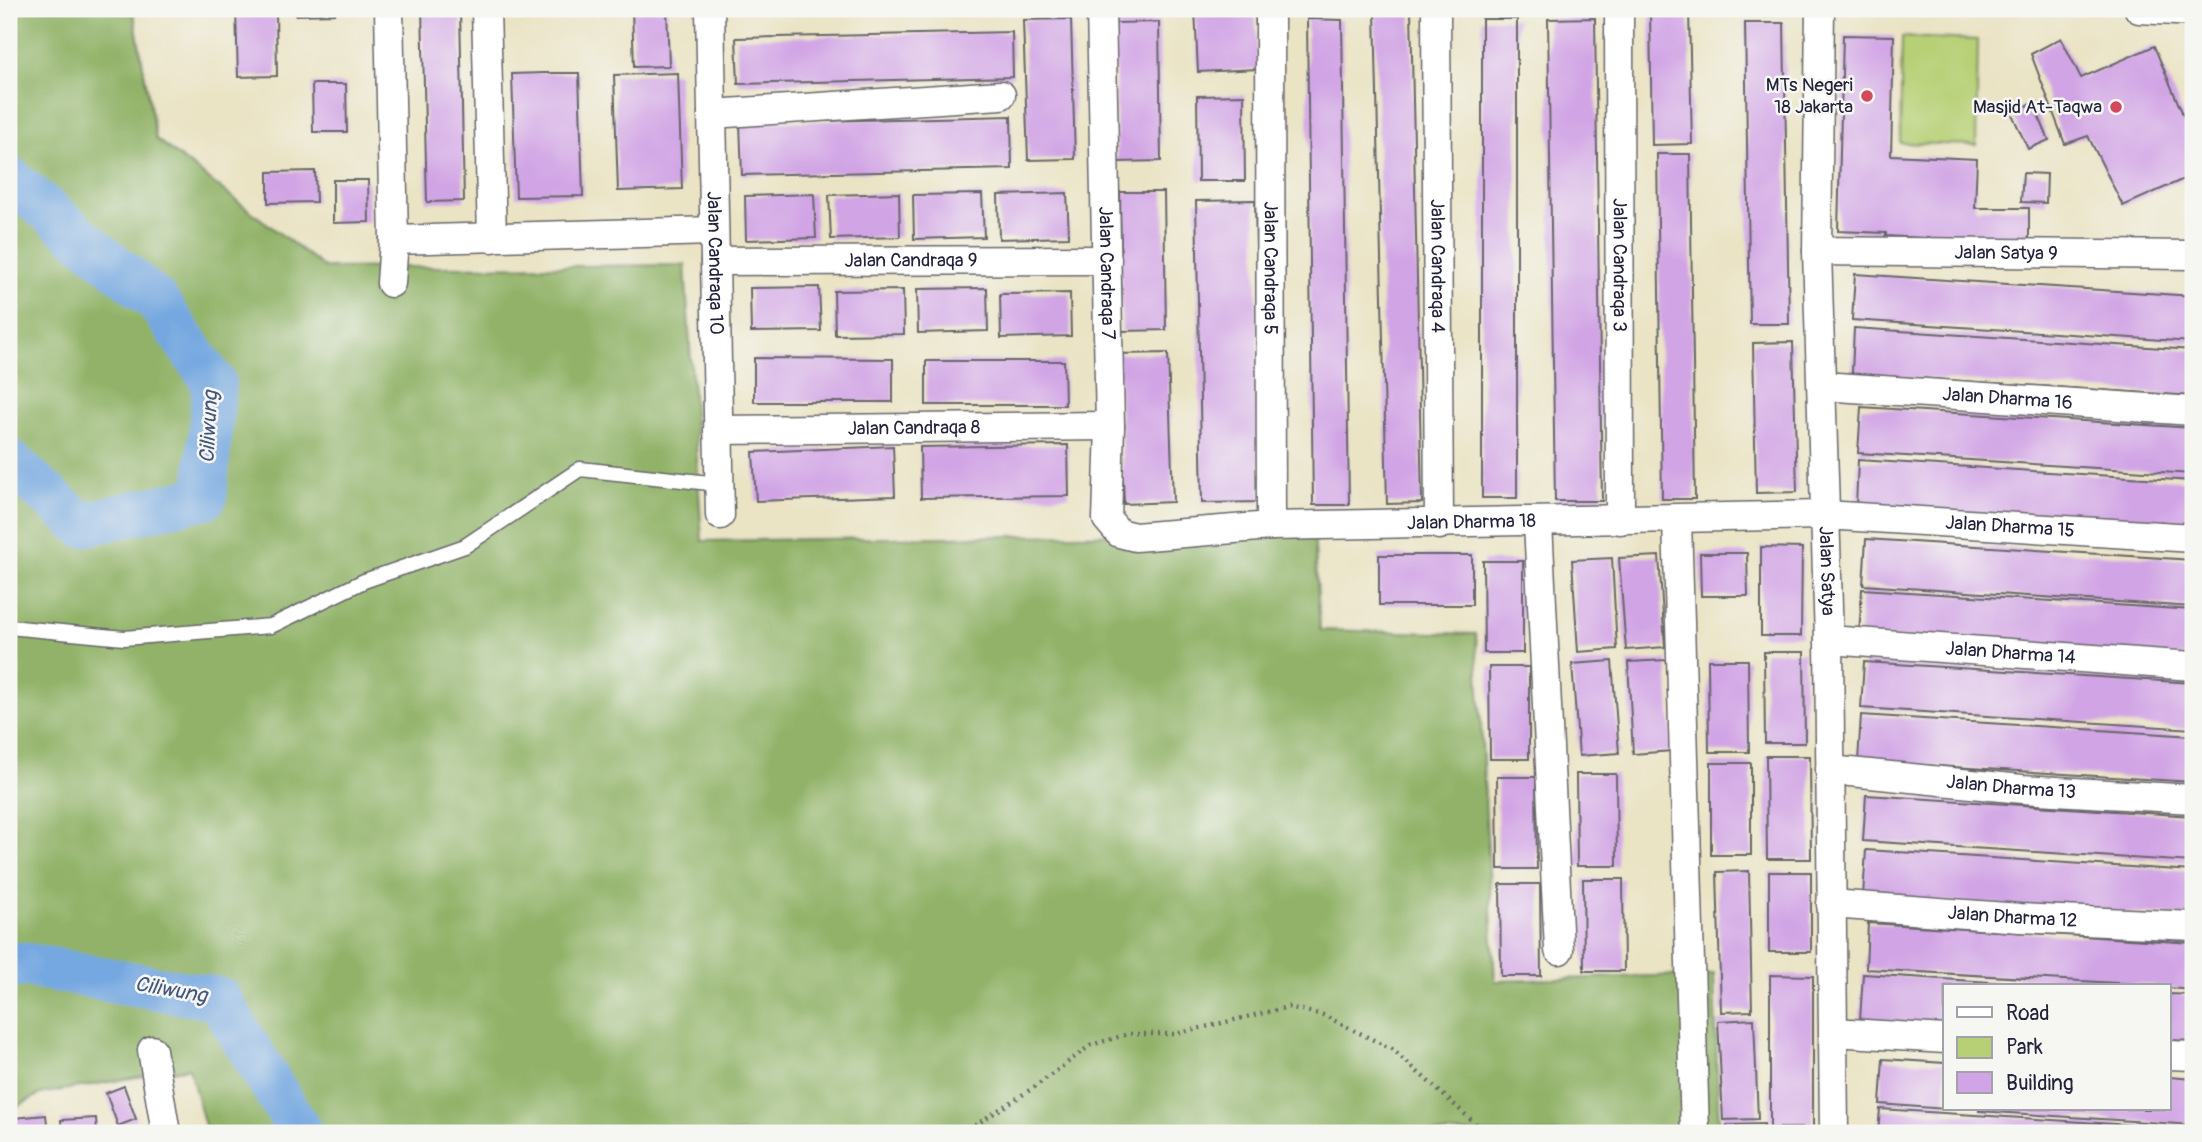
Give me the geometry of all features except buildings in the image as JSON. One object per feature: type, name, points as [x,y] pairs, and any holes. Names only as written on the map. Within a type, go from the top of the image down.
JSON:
[{"type":"street","points":[[389,9],[394,240],[391,283]]},
{"type":"street","points":[[486,9],[492,238]]},
{"type":"street","name":"Jalan Candraqa 10","points":[[710,9],[720,515]]},
{"type":"street","name":"Jalan Candraqa 7","points":[[1101,9],[1110,426],[1108,519],[1119,533]]},
{"type":"street","name":"Jalan Candraqa 5","points":[[1270,9],[1271,526]]},
{"type":"street","name":"Jalan Candraqa 4","points":[[1436,9],[1439,525]]},
{"type":"street","name":"Jalan Candraqa 3","points":[[1619,9],[1620,520]]},
{"type":"street","name":"Jalan Satya","points":[[1820,9],[1817,251],[1829,640],[1834,1133]]},
{"type":"street","points":[[2139,9],[2193,12]]},
{"type":"street","points":[[712,114],[1001,95]]},
{"type":"street","points":[[394,240],[714,231]]},
{"type":"street","name":"Jalan Satya 9","points":[[1817,251],[2193,255]]},
{"type":"street","name":"Jalan Candraqa 9","points":[[715,261],[1107,260]]},
{"type":"street","name":"Jalan Dharma 16","points":[[1822,386],[2193,411]]},
{"type":"street","name":"Jalan Candraqa 8","points":[[718,430],[1110,426]]},
{"type":"street","name":"Jalan Dharma 18","points":[[1119,533],[1135,537],[1271,526],[1439,525],[1825,515]]},
{"type":"street","name":"Jalan Dharma 15","points":[[1825,515],[2193,538]]},
{"type":"street","points":[[1677,520],[1695,1133]]},
{"type":"street","points":[[1538,523],[1559,950]]},
{"type":"street","name":"Jalan Dharma 14","points":[[1829,640],[2193,666]]},
{"type":"street","name":"Jalan Dharma 13","points":[[1830,770],[2022,789],[2193,799]]},
{"type":"street","name":"Jalan Dharma 12","points":[[1831,904],[2020,918],[2193,926]]},
{"type":"street","points":[[1834,1032],[1943,1039]]},
{"type":"street","points":[[152,1050],[166,1133]]},
{"type":"street","points":[[2170,1055],[2193,1056]]},
{"type":"lane","points":[[9,626],[124,638],[271,626],[364,581],[465,546],[580,469],[719,484]]},
{"type":"path","points":[[963,1133],[1036,1086],[1091,1045],[1128,1034],[1176,1034],[1288,1007],[1323,1015],[1392,1049],[1486,1133]]},
{"type":"green space","points":[[9,9],[133,9],[156,139],[325,268],[685,265],[702,541],[1314,531],[1320,630],[1476,634],[1495,981],[1714,974],[1719,1133],[207,1133],[189,1068],[40,1094],[9,1111]]},
{"type":"green space","points":[[1902,37],[1978,40],[1976,145],[1900,143]]},
{"type":"waterway","name":"Ciliwung","points":[[9,178],[156,300],[214,383],[205,497],[82,525],[9,461]]},
{"type":"waterway","name":"Ciliwung","points":[[9,968],[21,964],[219,999],[301,1133]]},
{"type":"place","name":"MTs Negeri 18 Jakarta","points":[[1867,96]]},
{"type":"place","name":"Masjid At-Taqwa","points":[[2116,107]]}]
